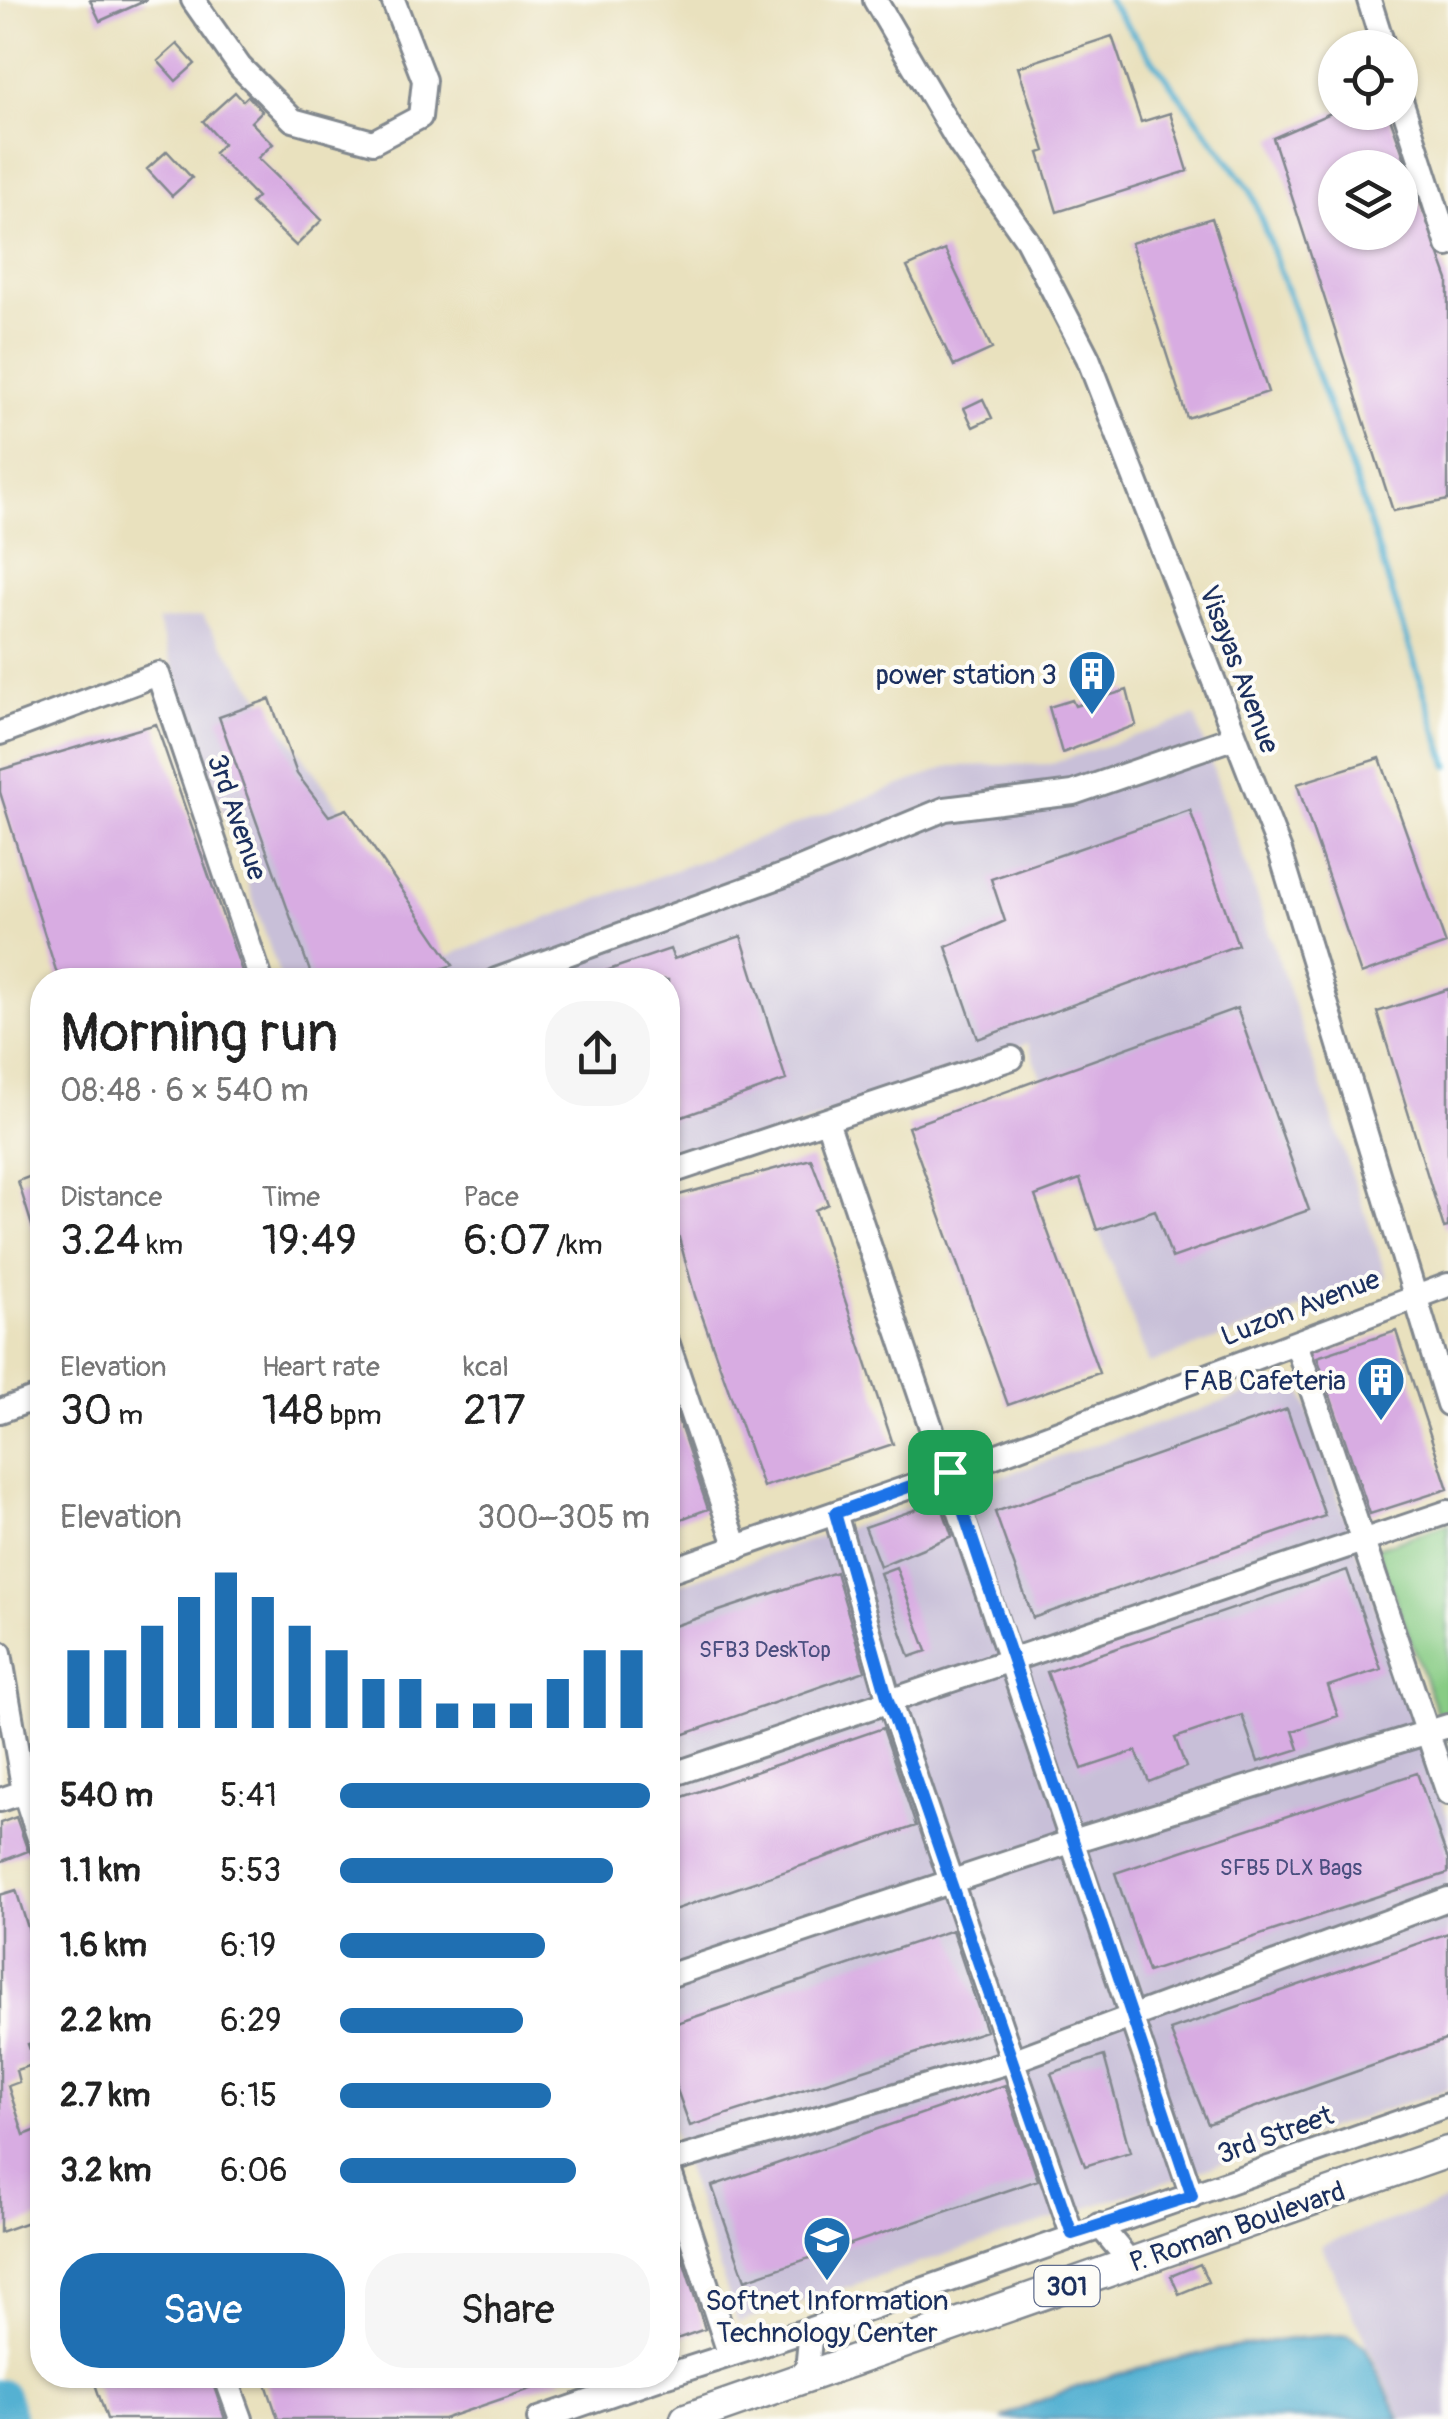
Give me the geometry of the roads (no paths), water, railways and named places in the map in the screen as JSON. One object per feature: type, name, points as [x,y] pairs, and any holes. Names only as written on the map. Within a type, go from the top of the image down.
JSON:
[{"type":"main road","name":"P. Roman Boulevard","points":[[686,2419],[1448,2152]]},
{"type":"street","points":[[194,0],[240,67],[293,120],[374,142],[420,117],[424,80],[394,0]]},
{"type":"street","name":"Visayas Avenue","points":[[875,0],[959,143],[1028,240],[1060,298],[1280,851],[1412,1296],[1448,1404]]},
{"type":"street","points":[[1369,0],[1378,30]]},
{"type":"street","points":[[1411,130],[1448,246]]},
{"type":"street","name":"3rd Avenue","points":[[0,733],[158,674],[258,968]]},
{"type":"street","points":[[529,968],[798,870],[944,809],[1073,794],[1234,737]]},
{"type":"street","points":[[680,1169],[1012,1058]]},
{"type":"street","points":[[827,1121],[950,1472],[1192,2196]]},
{"type":"street","name":"Luzon Avenue","points":[[680,1567],[950,1472],[1448,1285]]},
{"type":"street","points":[[1296,1344],[1361,1540],[1438,1729],[1448,1793]]},
{"type":"street","points":[[680,1379],[738,1548]]},
{"type":"street","points":[[0,1411],[30,1400]]},
{"type":"street","points":[[680,1772],[1448,1512]]},
{"type":"street","points":[[835,1513],[888,1700],[1072,2234]]},
{"type":"street","points":[[0,1653],[30,1777]]},
{"type":"street","points":[[680,1972],[1073,1841],[1438,1729]]},
{"type":"street","points":[[0,1800],[30,1790]]},
{"type":"street","points":[[680,2160],[1012,2062],[1448,1899]]},
{"type":"street","name":"3rd Street","points":[[680,2370],[811,2329],[1072,2234],[1448,2105]]},
{"type":"street","points":[[680,2201],[729,2353]]},
{"type":"street","points":[[1098,2225],[1131,2263]]},
{"type":"street","points":[[806,2380],[811,2329]]},
{"type":"street","points":[[229,2388],[240,2419]]},
{"type":"street","name":"3rd Street","points":[[540,2419],[629,2388]]},
{"type":"water","points":[[1348,2335],[1365,2346],[1400,2419],[1002,2419],[1078,2387],[1170,2360],[1265,2342]]},
{"type":"waterway","points":[[1108,0],[1251,191],[1360,493],[1448,766]]},
{"type":"waterway","points":[[0,2399],[6,2419]]},
{"type":"place","name":"power station 3","points":[[1092,716]]},
{"type":"place","name":"FAB Cafeteria","points":[[1381,1422]]},
{"type":"place","name":"Softnet Information Technology Center","points":[[827,2282]]}]
